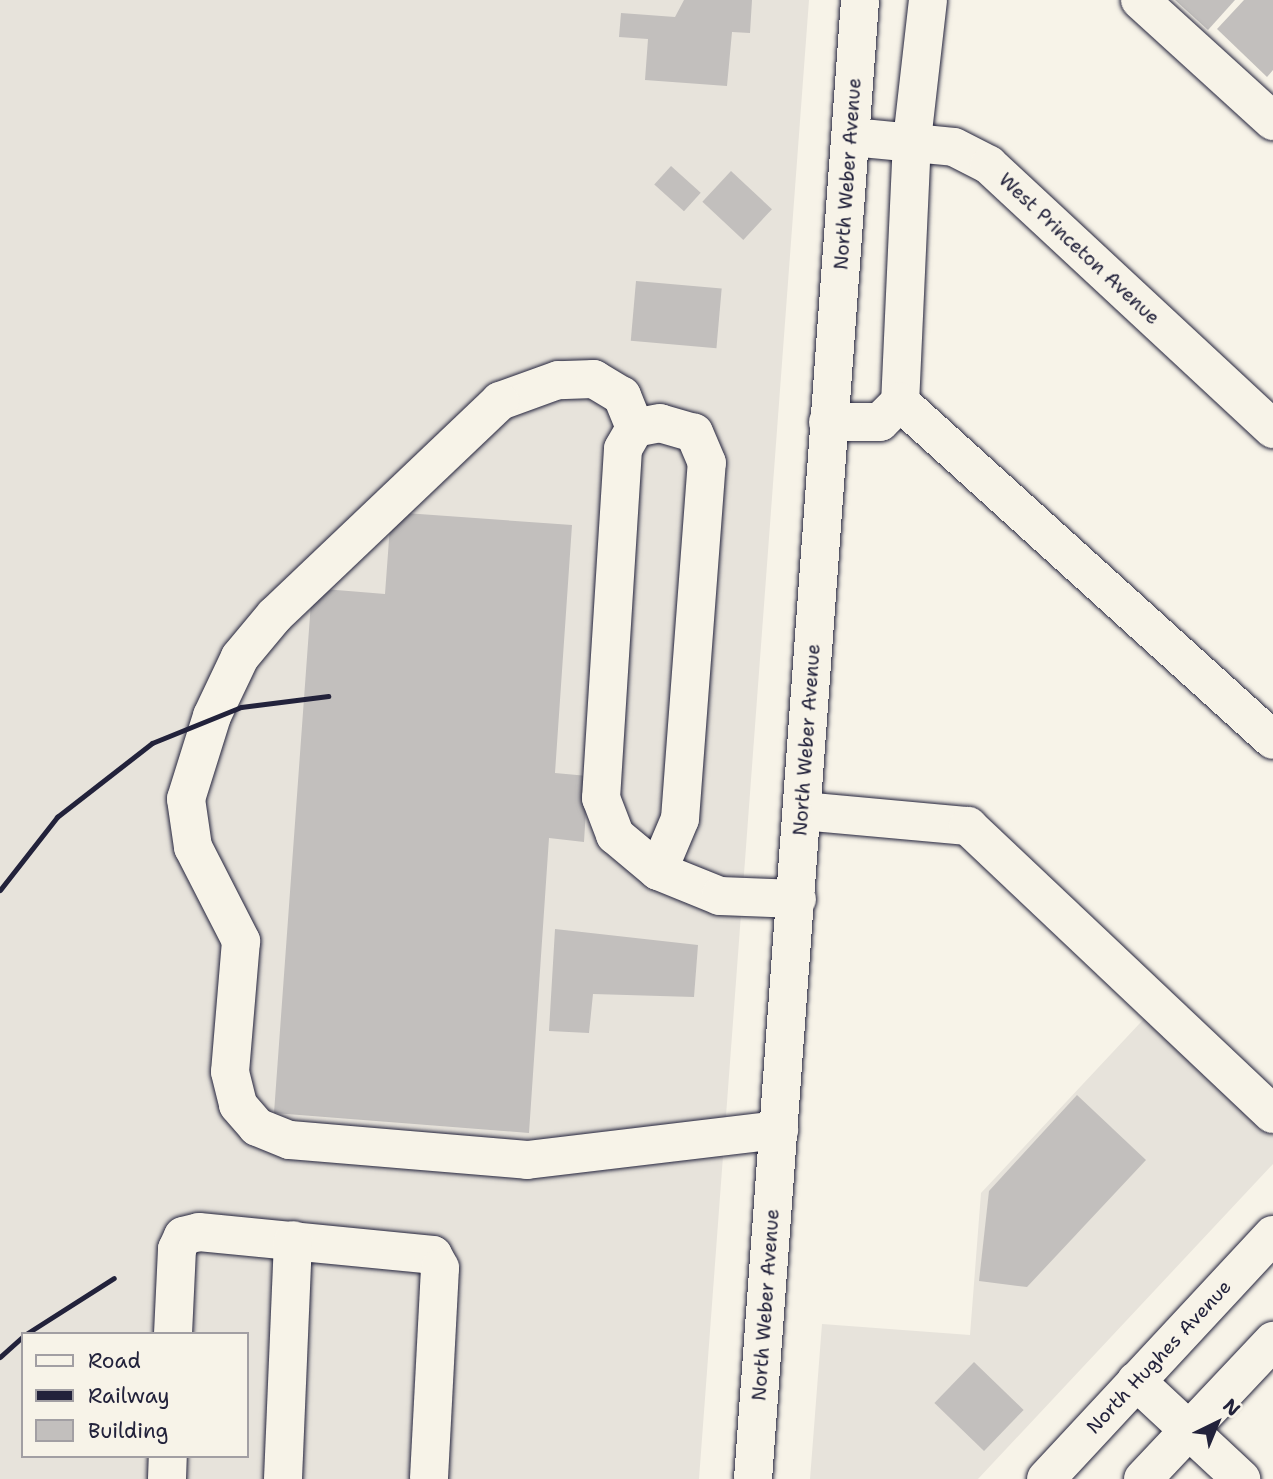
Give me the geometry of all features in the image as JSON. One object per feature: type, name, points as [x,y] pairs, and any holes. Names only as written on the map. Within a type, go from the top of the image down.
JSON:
[{"type":"main road","name":"North Weber Avenue","points":[[753,1479],[797,900],[828,422],[852,137],[860,0]]},
{"type":"main road","points":[[828,422],[880,422],[900,402],[912,140],[928,0]]},
{"type":"main road","points":[[1140,0],[1273,121]]},
{"type":"main road","name":"West Princeton Avenue","points":[[852,137],[912,140],[954,147],[989,166],[1273,429]]},
{"type":"main road","points":[[635,428],[622,396],[594,379],[558,380],[500,401],[275,615],[240,657],[212,716],[186,799],[193,847],[240,941],[230,1072],[238,1104],[257,1127],[290,1140],[527,1160],[779,1130]]},
{"type":"main road","points":[[900,402],[1273,740]]},
{"type":"main road","points":[[658,871],[680,819],[707,463],[694,433],[660,423],[635,428],[623,449],[601,797],[615,835],[658,871],[720,896],[797,900]]},
{"type":"main road","points":[[802,811],[968,826],[1273,1114]]},
{"type":"main road","points":[[173,1332],[177,1249],[183,1236],[293,1240],[433,1255],[440,1268],[429,1479]]},
{"type":"main road","name":"North Hughes Avenue","points":[[1046,1479],[1273,1236]]},
{"type":"main road","points":[[283,1479],[293,1240]]},
{"type":"main road","points":[[1143,1479],[1273,1341]]},
{"type":"main road","points":[[1136,1381],[1241,1479]]},
{"type":"main road","points":[[167,1479],[168,1458]]},
{"type":"shaded area","points":[[0,0],[809,0],[699,1479],[0,1479]]},
{"type":"shaded area","points":[[1155,1007],[1273,1116],[1273,1164],[978,1479],[810,1479],[822,1324],[970,1335],[981,1193]]},
{"type":"building","points":[[684,0],[752,0],[750,33],[732,32],[727,86],[645,80],[648,39],[619,37],[621,13],[675,17]]},
{"type":"building","points":[[1175,0],[1235,0],[1208,30]]},
{"type":"building","points":[[1244,0],[1273,0],[1273,70],[1267,77],[1217,29]]},
{"type":"building","points":[[671,166],[701,193],[684,211],[654,185]]},
{"type":"building","points":[[731,171],[772,209],[743,240],[702,202]]},
{"type":"building","points":[[636,281],[722,288],[716,348],[631,341]]},
{"type":"building","points":[[391,512],[572,525],[555,773],[588,776],[584,842],[549,838],[529,1133],[274,1113],[312,588],[385,594]]},
{"type":"building","points":[[555,929],[698,945],[694,997],[593,994],[589,1033],[549,1031]]},
{"type":"building","points":[[1077,1095],[1146,1160],[1027,1287],[979,1281],[989,1191]]},
{"type":"building","points":[[974,1362],[1024,1410],[984,1451],[934,1403]]},
{"type":"railway","points":[[0,890],[57,817],[152,743],[241,707],[328,696]]},
{"type":"railway","points":[[29,1332],[114,1278]]},
{"type":"railway","points":[[0,1357],[21,1338]]}]
